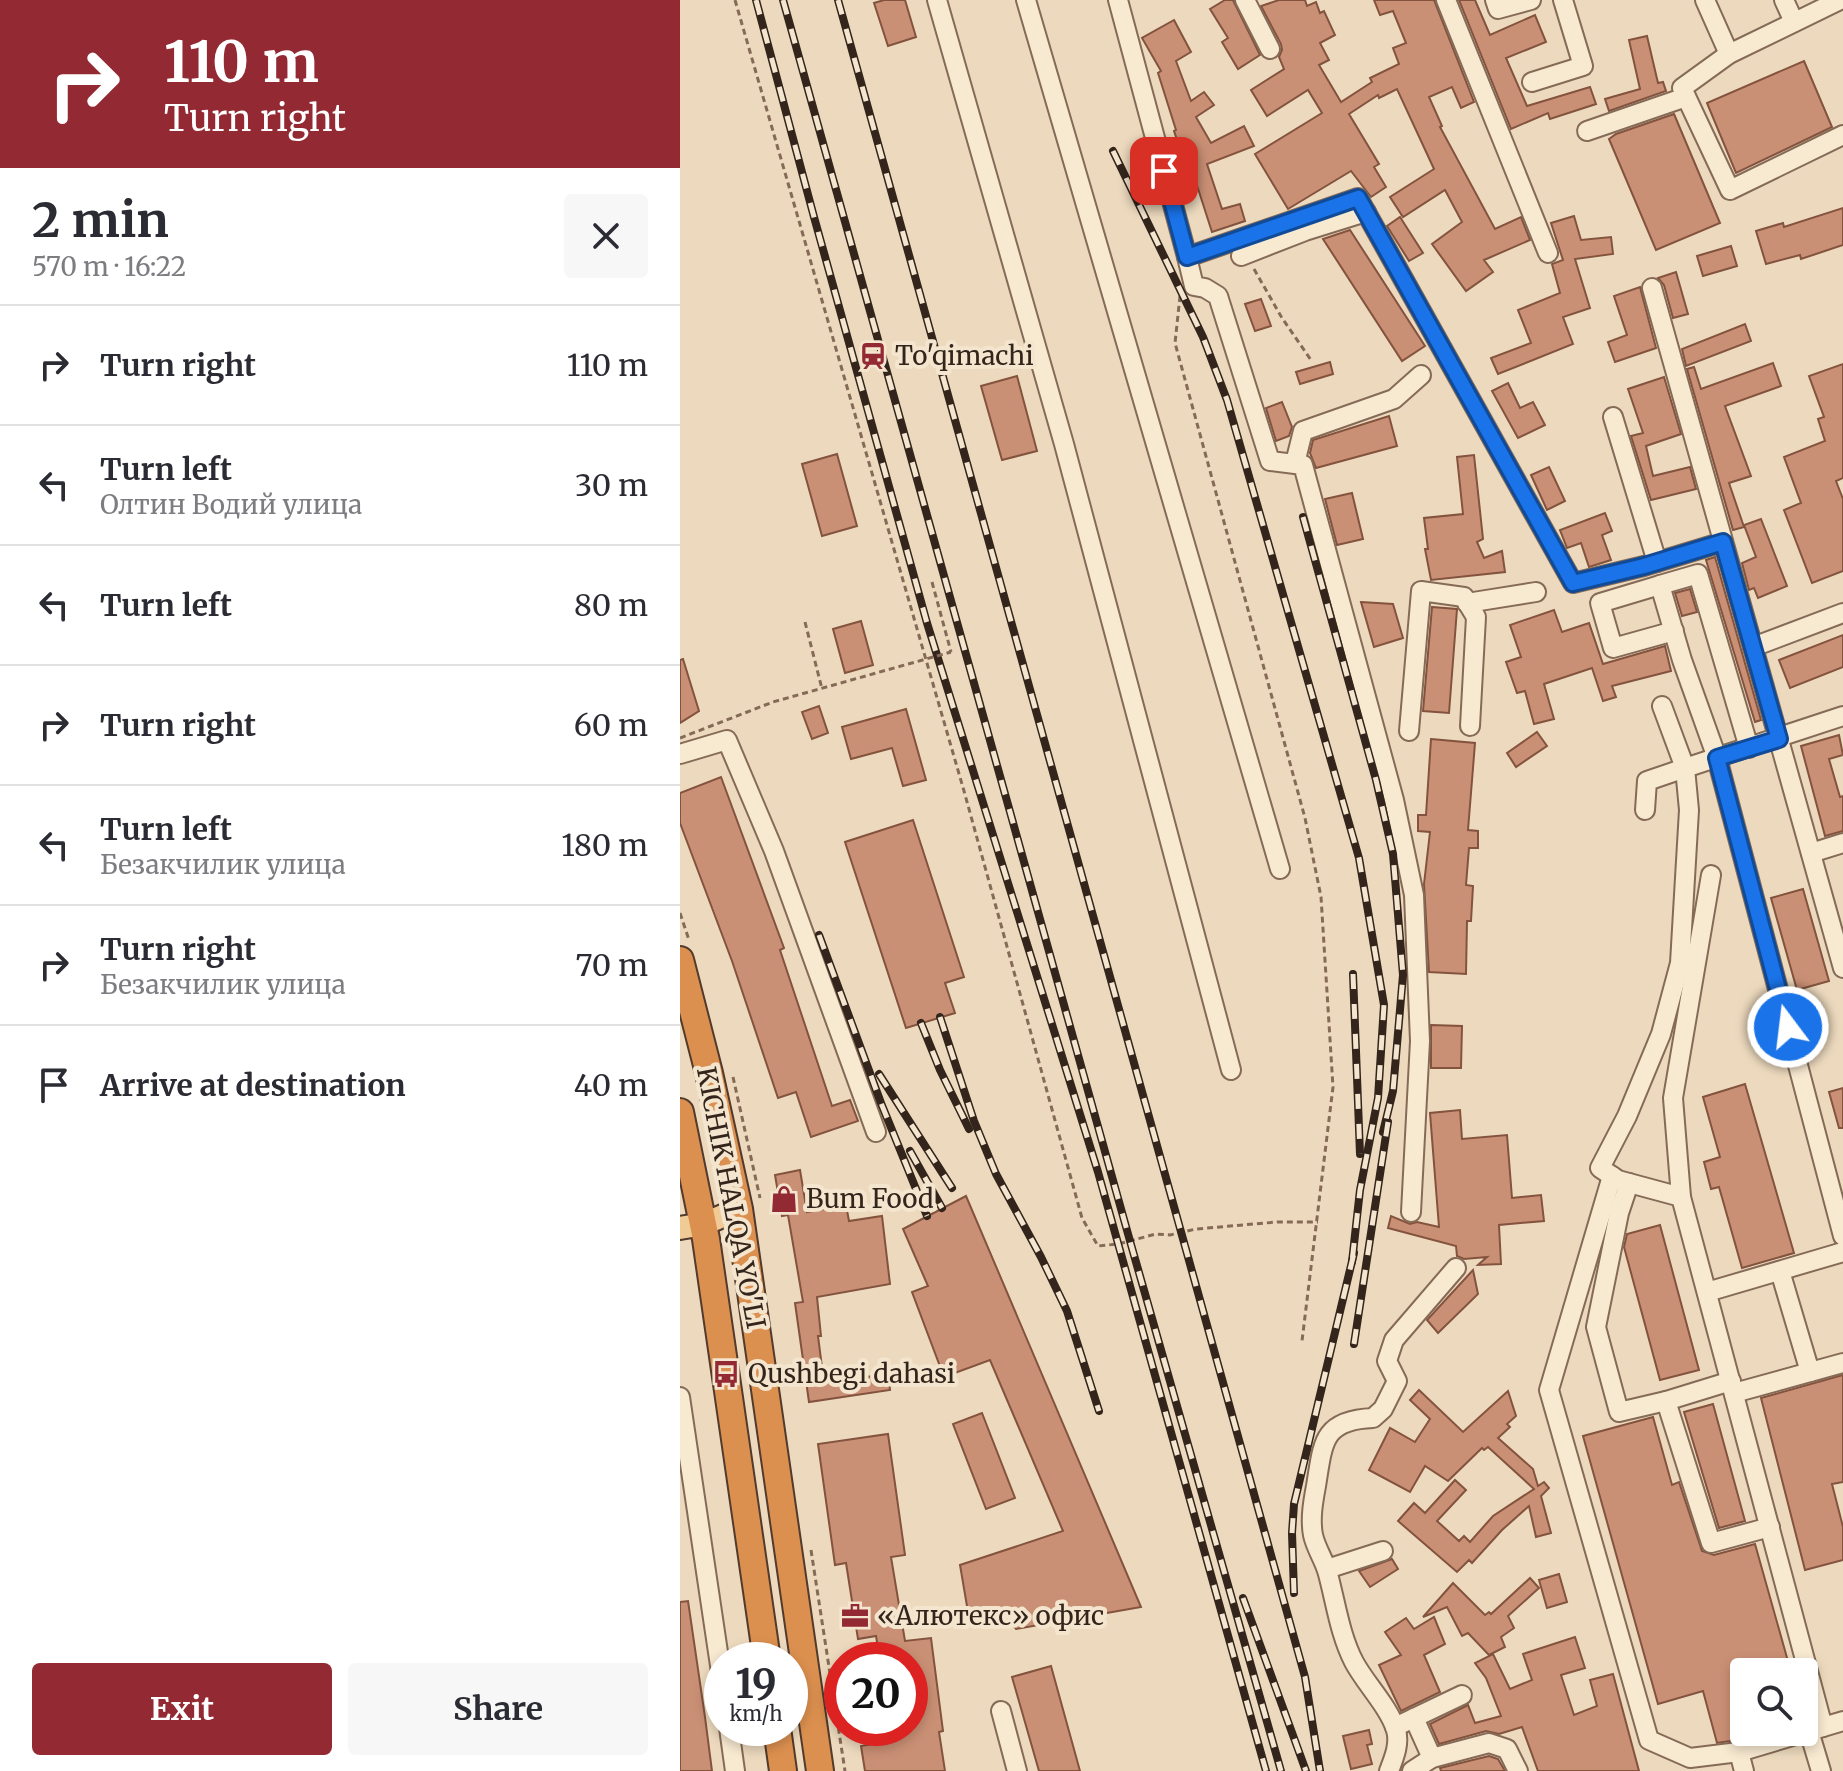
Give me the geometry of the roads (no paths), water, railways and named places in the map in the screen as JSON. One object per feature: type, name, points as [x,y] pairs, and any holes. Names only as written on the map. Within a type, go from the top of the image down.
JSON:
[{"type":"highway","name":"KICHIK HALQA YO'LI","points":[[680,960],[741,1221],[820,1771]]},
{"type":"highway","name":"KICHIK HALQA YO'LI","points":[[680,1112],[692,1168],[694,1222],[764,1642]]},
{"type":"highway","points":[[692,1168],[729,1160]]},
{"type":"highway","points":[[694,1222],[741,1221]]},
{"type":"highway","points":[[780,1746],[783,1771]]},
{"type":"street","points":[[937,0],[1064,444],[1231,1070]]},
{"type":"street","points":[[1026,0],[1280,869]]},
{"type":"street","points":[[1118,0],[1194,286],[1218,296],[1270,461],[1303,465],[1394,800],[1414,895],[1420,1041],[1411,1212]]},
{"type":"street","points":[[1245,0],[1270,49]]},
{"type":"street","points":[[1446,0],[1548,253]]},
{"type":"street","points":[[1495,0],[1498,9],[1531,0]]},
{"type":"street","points":[[1532,82],[1583,66],[1563,0]]},
{"type":"street","points":[[1705,0],[1729,54]]},
{"type":"street","points":[[1784,0],[1794,22]]},
{"type":"street","points":[[1840,0],[1729,54],[1682,88],[1730,190],[1843,135]]},
{"type":"street","points":[[1587,131],[1686,97]]},
{"type":"street","points":[[1187,257],[1362,205]]},
{"type":"street","points":[[1241,256],[1362,205]]},
{"type":"street","points":[[1362,205],[1573,583],[1723,542]]},
{"type":"street","points":[[1652,288],[1843,968]]},
{"type":"street","points":[[1295,463],[1303,431],[1394,399],[1421,375]]},
{"type":"street","points":[[1613,417],[1657,562]]},
{"type":"street","points":[[1674,631],[1613,648],[1600,603],[1698,574],[1749,748]]},
{"type":"street","points":[[1660,585],[1717,758],[1843,1236]]},
{"type":"street","points":[[1409,731],[1421,591],[1464,597],[1476,617],[1470,726]]},
{"type":"street","points":[[1467,603],[1536,592]]},
{"type":"street","points":[[1753,647],[1843,613]]},
{"type":"street","points":[[1662,706],[1685,768],[1689,810],[1680,963],[1661,1034],[1627,1116],[1600,1168],[1620,1180],[1681,1197]]},
{"type":"street","points":[[1645,810],[1647,781],[1843,716]]},
{"type":"street","points":[[680,754],[727,740],[774,851],[876,1132]]},
{"type":"street","points":[[1811,853],[1843,843]]},
{"type":"street","points":[[1711,875],[1673,1098],[1681,1197],[1770,1527],[1800,1658]]},
{"type":"street","points":[[1620,1180],[1619,1213],[1596,1327],[1619,1412],[1843,1363]]},
{"type":"street","points":[[1620,1180],[1549,1390],[1649,1740],[1690,1758],[1739,1752],[1759,1746]]},
{"type":"street","points":[[1707,1292],[1843,1252]]},
{"type":"street","points":[[1389,1771],[1396,1750],[1395,1727],[1354,1663],[1344,1640],[1327,1569],[1311,1525],[1323,1443],[1340,1424],[1351,1419],[1373,1418],[1383,1409],[1397,1381],[1387,1361],[1394,1340],[1456,1268]]},
{"type":"street","points":[[1780,1271],[1810,1372]]},
{"type":"street","points":[[680,1397],[716,1642]]},
{"type":"street","points":[[1666,1401],[1711,1543],[1770,1527]]},
{"type":"street","points":[[1327,1569],[1383,1551]]},
{"type":"street","points":[[1395,1727],[1462,1695]]},
{"type":"street","points":[[1001,1711],[1017,1771]]},
{"type":"street","points":[[1414,1718],[1432,1758]]},
{"type":"street","points":[[1818,1728],[1843,1721]]},
{"type":"street","points":[[1412,1771],[1432,1758],[1489,1743],[1507,1749],[1518,1771]]},
{"type":"street","points":[[732,1746],[735,1771]]},
{"type":"street","points":[[1818,1746],[1821,1771]]},
{"type":"street","points":[[1739,1752],[1744,1771]]},
{"type":"railway","points":[[756,0],[927,623],[1098,1172],[1266,1771]]},
{"type":"railway","points":[[783,0],[1281,1771]]},
{"type":"railway","points":[[838,0],[1305,1677],[1320,1771]]},
{"type":"railway","points":[[1113,151],[1203,337],[1227,400],[1359,858],[1384,1005],[1378,1098],[1360,1190],[1352,1262]]},
{"type":"railway","points":[[1303,517],[1376,780],[1393,854],[1403,975],[1393,1091],[1383,1132]]},
{"type":"railway","points":[[819,935],[927,1216]]},
{"type":"railway","points":[[1353,974],[1360,1154]]},
{"type":"railway","points":[[940,1017],[974,1121],[996,1174],[1067,1311],[1099,1411]]},
{"type":"railway","points":[[921,1023],[969,1129]]},
{"type":"railway","points":[[879,1074],[952,1188]]},
{"type":"railway","points":[[1354,1344],[1388,1122]]},
{"type":"railway","points":[[910,1151],[942,1208]]},
{"type":"railway","points":[[1294,1593],[1294,1504],[1354,1253]]},
{"type":"railway","points":[[1243,1598],[1306,1771]]},
{"type":"place","name":"To'qimachi","points":[[873,356]]},
{"type":"place","name":"Bum Food","points":[[784,1199]]},
{"type":"place","name":"Qushbegi dahasi","points":[[726,1374]]},
{"type":"place","name":"«Алютекс» офис","points":[[855,1616]]}]
